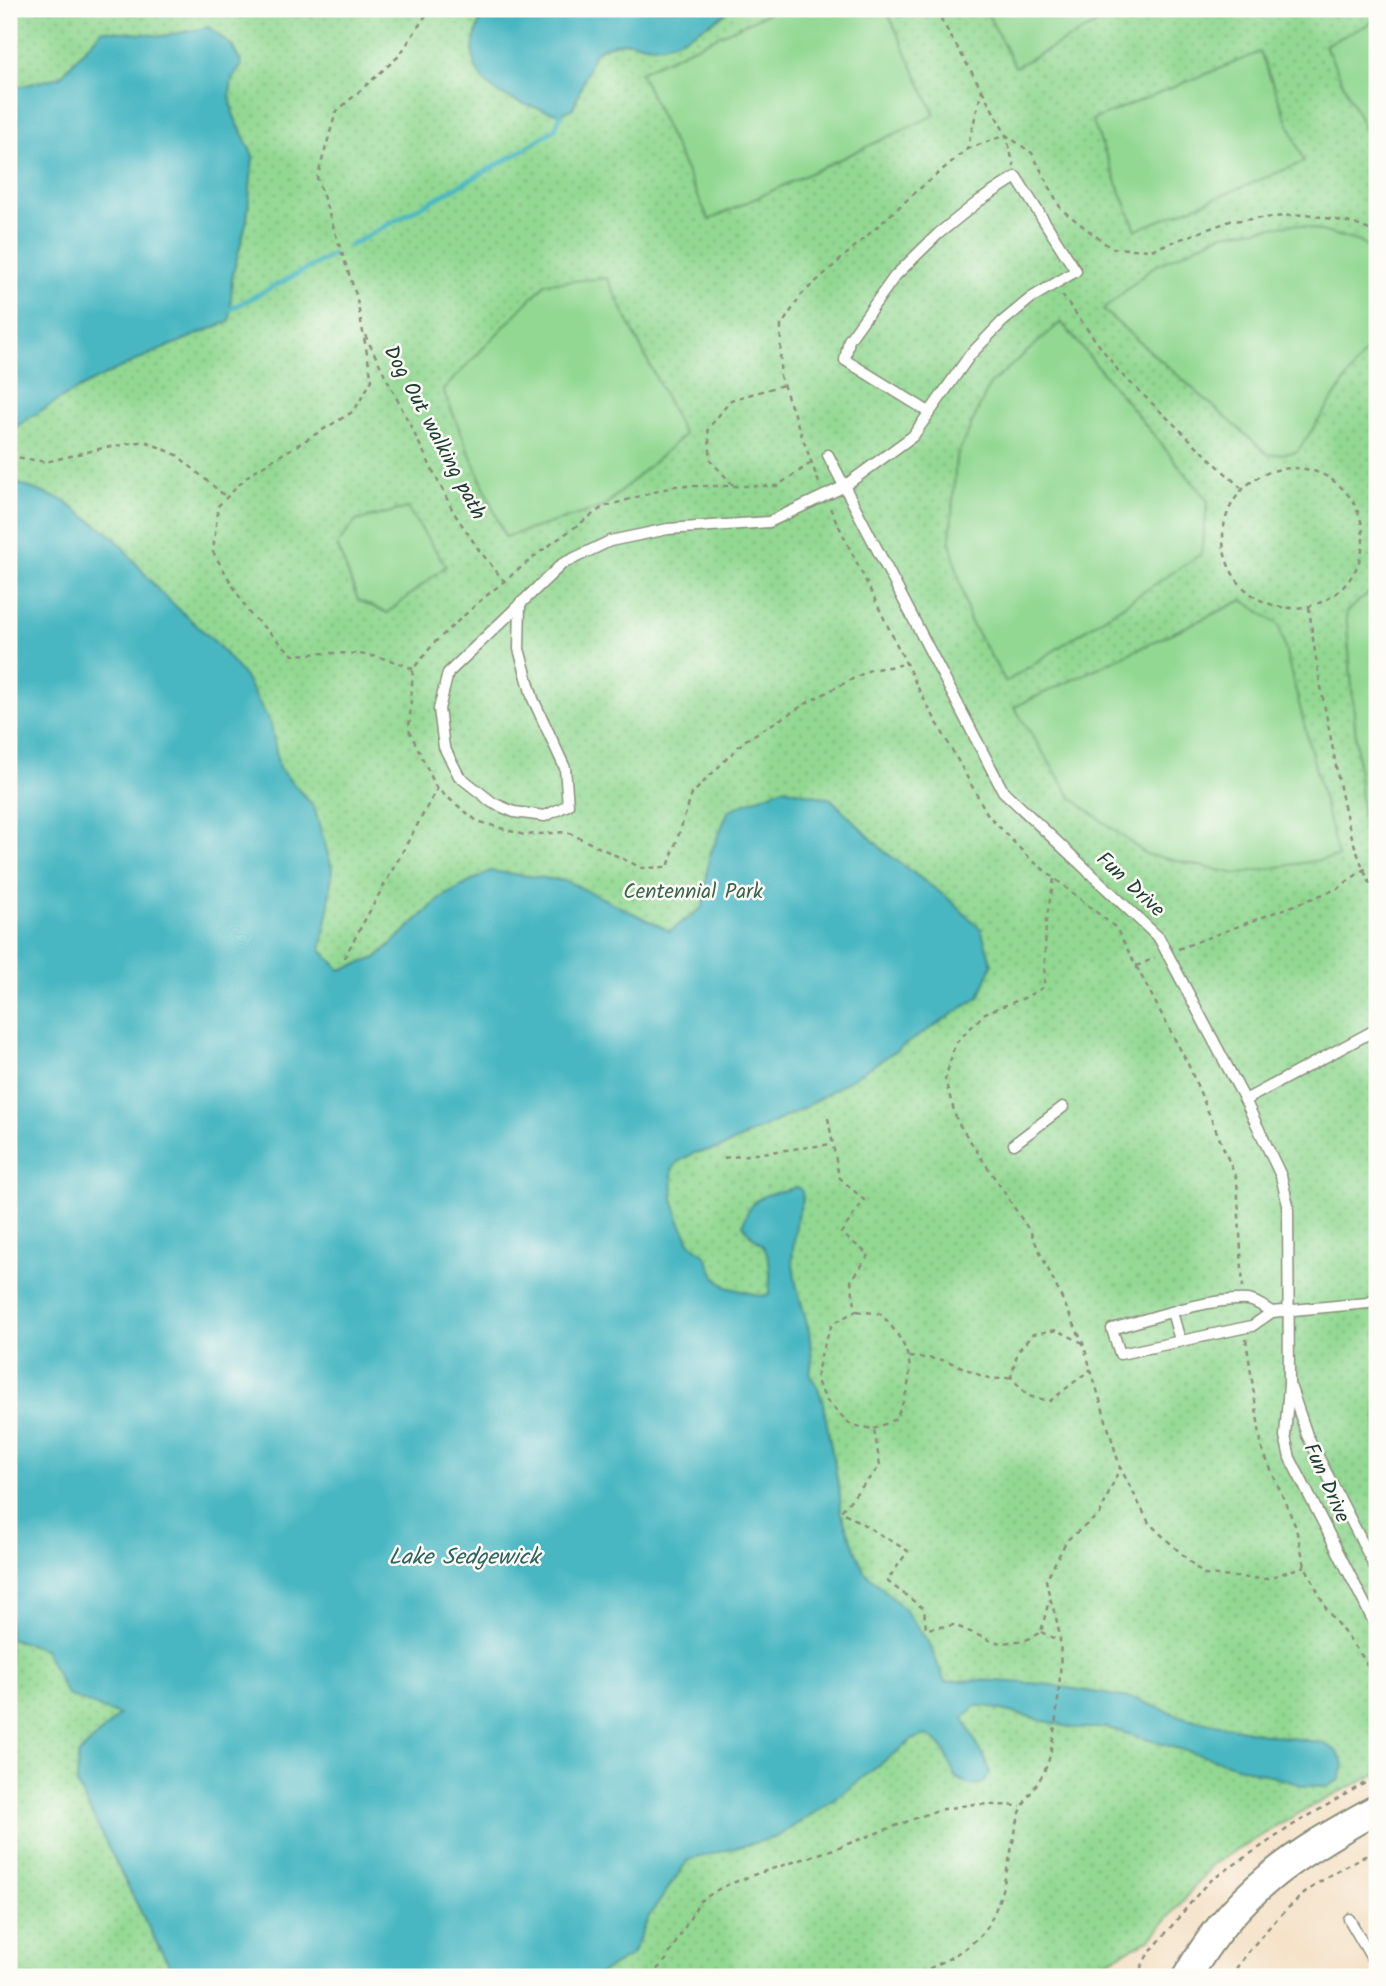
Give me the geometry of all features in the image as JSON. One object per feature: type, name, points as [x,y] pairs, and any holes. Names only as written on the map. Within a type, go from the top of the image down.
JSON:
[{"type":"street","points":[[1187,1977],[1216,1931],[1262,1881],[1303,1851],[1377,1809]]},
{"type":"lane","points":[[520,603],[519,649],[533,699],[565,768],[568,805],[545,816],[514,812],[493,803],[459,776],[444,747],[439,709],[448,673],[520,603],[562,564],[610,541],[668,529],[769,522],[843,487],[913,436],[970,355],[1002,322],[1031,298],[1076,271],[1016,177],[979,201],[938,234],[895,276],[849,340],[845,360],[929,412]]},
{"type":"lane","name":"Fun Drive","points":[[828,456],[1003,791],[1159,938],[1245,1100],[1281,1176],[1288,1205],[1290,1310],[1285,1436],[1290,1458],[1377,1628]]},
{"type":"lane","points":[[1245,1100],[1377,1029]]},
{"type":"lane","points":[[1014,1144],[1063,1107]]},
{"type":"lane","points":[[1272,1312],[1251,1300],[1172,1312],[1112,1329],[1120,1354],[1252,1326],[1272,1312],[1368,1303],[1377,1299]]},
{"type":"lane","points":[[1172,1312],[1180,1340]]},
{"type":"lane","name":"Fun Drive","points":[[1289,1384],[1307,1435],[1377,1571]]},
{"type":"lane","points":[[1349,1919],[1377,1967]]},
{"type":"path","points":[[413,669],[393,659],[340,652],[293,655],[249,613],[213,552],[218,506],[251,473],[354,411],[372,380],[356,295],[317,178],[335,112],[398,56],[430,9]]},
{"type":"path","points":[[982,90],[1006,135],[1016,177]]},
{"type":"path","points":[[967,149],[1006,135]]},
{"type":"path","points":[[1006,135],[1032,153],[1061,209],[1111,247],[1151,250],[1230,221],[1306,214],[1352,223],[1377,233]]},
{"type":"path","points":[[1054,284],[1119,372],[1241,488]]},
{"type":"path","name":"Dog Out walking path","points":[[363,332],[454,513],[504,581]]},
{"type":"path","points":[[733,485],[711,460],[708,429],[731,400],[783,385]]},
{"type":"path","points":[[9,456],[46,462],[145,441],[177,455],[226,498]]},
{"type":"path","points":[[811,463],[777,486],[675,486],[603,508],[504,581],[435,642],[413,669],[409,730],[436,789],[477,821],[524,835],[567,832],[642,868],[668,867],[692,794],[744,741],[870,670],[907,664]]},
{"type":"path","points":[[1303,467],[1335,480],[1355,503],[1364,534],[1360,562],[1344,587],[1309,607],[1282,608],[1245,590],[1229,570],[1221,539],[1228,508],[1241,488],[1263,472],[1303,467]]},
{"type":"path","points":[[1309,607],[1313,648],[1348,830],[1363,870],[1377,897]]},
{"type":"path","points":[[344,958],[436,789]]},
{"type":"path","points":[[1136,966],[1338,889],[1363,870],[1377,864]]},
{"type":"path","points":[[1054,878],[1046,921],[1044,986],[1024,998],[985,1013],[955,1044],[945,1080],[957,1121],[1031,1233],[1083,1343],[1120,1467],[1149,1524],[1204,1575],[1265,1579],[1305,1566]]},
{"type":"path","points":[[828,1118],[839,1177],[864,1200],[841,1233],[869,1255],[851,1281],[856,1311]]},
{"type":"path","points":[[724,1158],[833,1144]]},
{"type":"path","points":[[856,1311],[881,1314],[898,1333],[909,1357],[908,1391],[896,1419],[874,1429],[851,1425],[826,1400],[816,1379],[832,1324],[856,1311]]},
{"type":"path","points":[[1011,1377],[1018,1351],[1033,1334],[1057,1330],[1083,1343]]},
{"type":"path","points":[[909,1357],[944,1360],[979,1376],[999,1380],[1011,1377]]},
{"type":"path","points":[[1011,1377],[1028,1396],[1050,1401],[1091,1369]]},
{"type":"path","points":[[874,1429],[880,1466],[841,1511],[908,1551],[887,1581],[923,1609],[926,1629],[954,1625],[991,1641],[1002,1643],[1026,1640],[1041,1632],[1049,1600]]},
{"type":"path","points":[[911,1977],[952,1957],[981,1935],[988,1926],[1011,1857],[1023,1806],[1044,1772],[1053,1734],[1060,1672],[1060,1642],[1046,1580],[1067,1540],[1100,1514],[1120,1467]]},
{"type":"path","points":[[1041,1632],[1060,1642]]},
{"type":"path","points":[[1136,1977],[1147,1956],[1207,1883],[1293,1825],[1377,1776]]},
{"type":"path","points":[[650,1977],[666,1960],[700,1901],[723,1888],[938,1810],[974,1804],[1023,1806]]},
{"type":"path","points":[[1230,1977],[1276,1918],[1320,1882],[1358,1858],[1377,1851]]},
{"type":"green space","name":"Centennial Park","points":[[9,9],[1377,9],[1377,1774],[1308,1808],[1213,1864],[1151,1939],[1074,1977],[9,1977]]},
{"type":"green space","points":[[777,9],[886,9],[935,115],[709,220],[640,72]]},
{"type":"green space","points":[[985,9],[1125,9],[1015,67]]},
{"type":"green space","points":[[1377,20],[1377,155],[1325,45]]},
{"type":"green space","points":[[1260,52],[1304,162],[1136,230],[1092,120]]},
{"type":"green space","points":[[1295,224],[1357,241],[1377,252],[1377,334],[1297,452],[1269,455],[1103,310],[1153,267],[1222,234]]},
{"type":"green space","points":[[607,278],[684,435],[603,507],[505,537],[443,390],[546,283]]},
{"type":"green space","points":[[1061,322],[1208,501],[1201,554],[1006,682],[970,621],[950,542],[956,458],[990,384]]},
{"type":"green space","points":[[407,508],[446,566],[387,613],[358,600],[337,545],[356,521]]},
{"type":"green space","points":[[1377,586],[1377,823],[1363,826],[1346,612]]},
{"type":"green space","points":[[1243,600],[1279,625],[1338,857],[1236,874],[1146,854],[1072,798],[1014,707]]},
{"type":"water","points":[[483,9],[730,9],[699,30],[672,43],[653,46],[620,43],[598,51],[594,54],[573,108],[561,114],[505,96],[482,79],[475,67],[473,52]]},
{"type":"water","points":[[209,27],[232,46],[242,65],[232,79],[230,94],[233,114],[253,156],[247,220],[232,277],[230,321],[89,383],[9,432],[9,89],[60,77],[102,30],[163,36]]},
{"type":"water","name":"Lake Sedgewick","points":[[9,480],[62,500],[114,537],[160,592],[217,644],[244,676],[271,724],[279,768],[314,807],[332,868],[321,950],[340,970],[376,958],[442,897],[490,871],[567,881],[670,931],[703,907],[709,857],[729,810],[783,788],[831,799],[885,852],[949,899],[981,929],[992,965],[979,997],[804,1108],[721,1148],[694,1153],[678,1162],[672,1170],[673,1198],[679,1219],[689,1242],[706,1256],[715,1276],[726,1287],[762,1296],[769,1294],[769,1262],[766,1250],[743,1225],[747,1214],[751,1206],[763,1196],[798,1187],[802,1192],[803,1200],[797,1216],[792,1258],[809,1331],[812,1360],[810,1375],[823,1403],[840,1495],[840,1511],[864,1571],[904,1609],[929,1643],[945,1682],[976,1680],[1044,1684],[1135,1699],[1186,1718],[1323,1743],[1335,1750],[1342,1759],[1344,1766],[1339,1780],[1327,1786],[1305,1786],[1108,1728],[1073,1728],[986,1706],[975,1706],[964,1717],[990,1773],[982,1784],[970,1785],[955,1777],[945,1752],[926,1735],[912,1740],[835,1799],[777,1837],[688,1860],[648,1918],[632,1955],[594,1977],[177,1977],[157,1944],[77,1785],[78,1755],[119,1715],[67,1695],[44,1649],[9,1638]]},
{"type":"waterway","points":[[349,246],[515,155],[555,129],[561,114]]},
{"type":"waterway","points":[[225,312],[333,255]]}]
